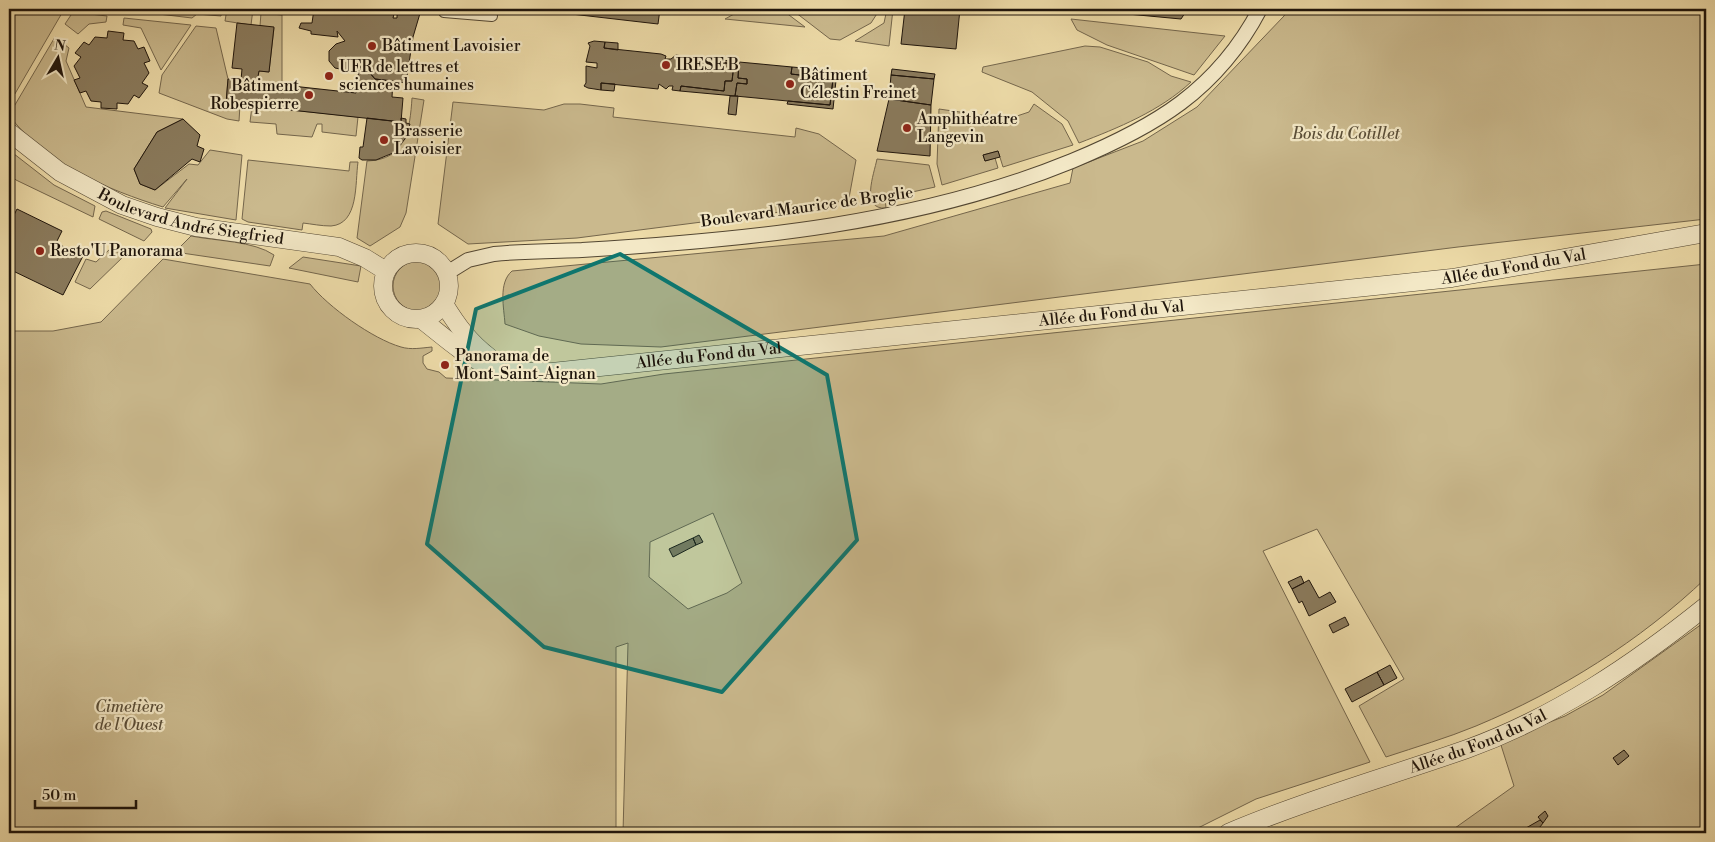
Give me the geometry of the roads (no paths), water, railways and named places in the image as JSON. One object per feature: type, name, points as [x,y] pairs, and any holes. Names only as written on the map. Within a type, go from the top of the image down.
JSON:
[{"type":"street","name":"Boulevard Maurice de Broglie","points":[[447,273],[468,260],[494,254],[687,241],[858,221],[941,204],[1006,185],[1048,171],[1117,141],[1182,104],[1217,70],[1241,40],[1260,9]]},
{"type":"street","points":[[444,12],[492,16]]},
{"type":"street","name":"Boulevard André Siegfried","points":[[9,132],[60,172],[122,205],[196,227],[339,247],[365,258],[386,271]]},
{"type":"street","name":"Allée du Fond du Val","points":[[421,319],[467,355],[487,365],[513,371],[552,372],[1452,278],[1706,233]]},
{"type":"street","points":[[414,252],[434,258],[447,273],[449,291],[444,304],[434,314],[421,319],[401,316],[390,307],[382,288],[386,271],[398,258],[414,252]]},
{"type":"street","points":[[444,304],[458,328],[472,343],[513,371]]},
{"type":"street","name":"Allée du Fond du Val","points":[[1228,833],[1285,809],[1468,748],[1525,723],[1617,673],[1662,642],[1706,606]]},
{"type":"place","name":"Bâtiment Lavoisier","points":[[372,46]]},
{"type":"place","name":"IRESE B","points":[[666,65]]},
{"type":"place","name":"UFR de lettres et sciences humaines","points":[[329,76]]},
{"type":"place","name":"Bâtiment Célestin Freinet","points":[[790,84]]},
{"type":"place","name":"Bâtiment Robespierre","points":[[309,95]]},
{"type":"place","name":"Amphithéatre Langevin","points":[[907,128]]},
{"type":"place","name":"Brasserie Lavoisier","points":[[384,140]]},
{"type":"place","name":"Resto'U Panorama","points":[[40,251]]},
{"type":"place","name":"Panorama de Mont-Saint-Aignan","points":[[445,365]]},
{"type":"park label","name":"Bois du Cotillet","points":[[1346,134]]},
{"type":"park label","name":"Cimetière de l'Ouest","points":[[129,716]]}]
